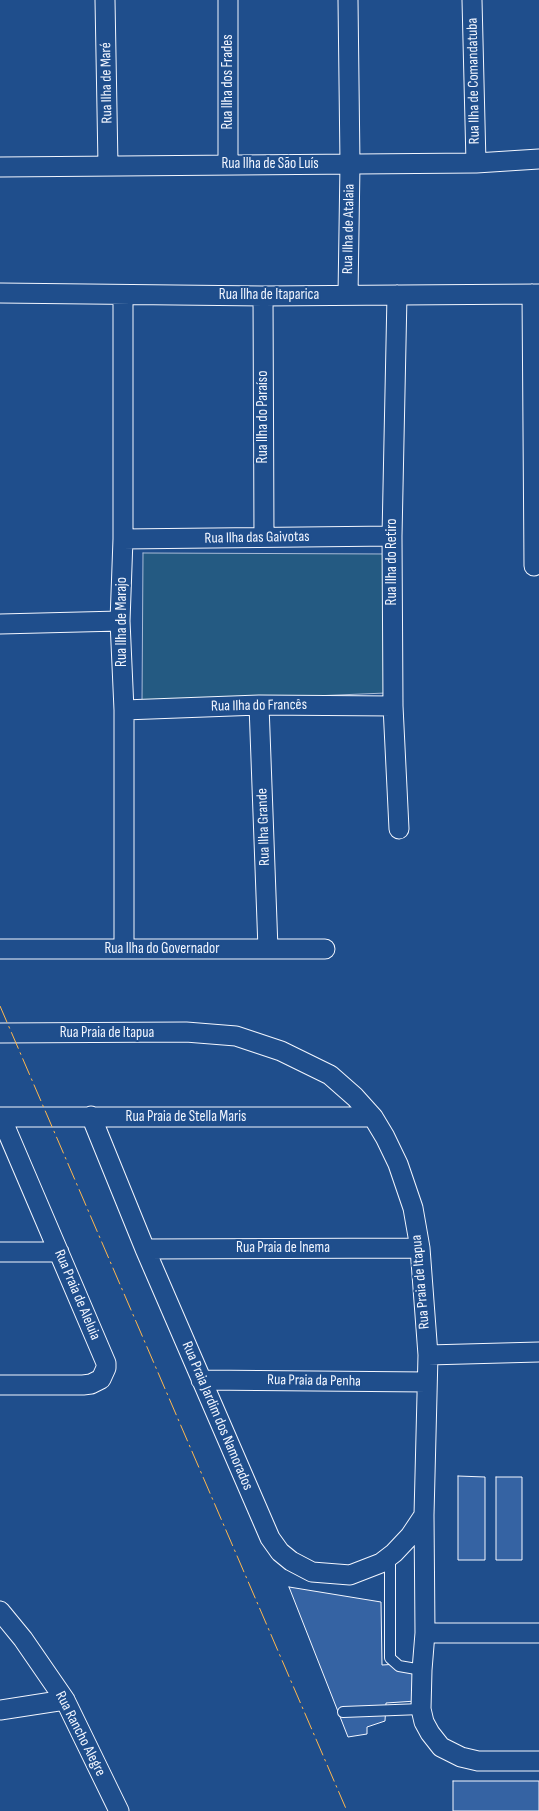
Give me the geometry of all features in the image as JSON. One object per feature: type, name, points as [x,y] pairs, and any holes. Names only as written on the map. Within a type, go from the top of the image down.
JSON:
[{"type":"street","name":"Rua Ilha de Maré","points":[[106,0],[108,165]]},
{"type":"street","name":"Rua Ilha dos Frades","points":[[228,0],[228,164]]},
{"type":"street","name":"Rua Ilha de Atalaia","points":[[348,0],[350,164],[348,295]]},
{"type":"street","name":"Rua Ilha de Comandatuba","points":[[472,0],[476,162]]},
{"type":"street","name":"Rua Ilha de São Luís","points":[[0,167],[350,164],[539,159]]},
{"type":"street","name":"Rua Ilha de Itaparica","points":[[0,293],[262,296],[536,294]]},
{"type":"street","points":[[534,566],[536,294]]},
{"type":"street","name":"Rua Ilha de Marajo","points":[[123,295],[123,539],[120,621],[124,710],[124,949]]},
{"type":"street","name":"Rua Ilha do Retiro","points":[[397,295],[392,536],[393,706],[399,829]]},
{"type":"street","name":"Rua Ilha do Paraíso","points":[[262,296],[264,538]]},
{"type":"street","name":"Rua Ilha das Gaivotas","points":[[123,539],[392,536]]},
{"type":"street","points":[[0,624],[120,621]]},
{"type":"street","name":"Rua Ilha do Francês","points":[[124,710],[259,705],[393,706]]},
{"type":"street","name":"Rua Ilha Grande","points":[[259,705],[268,948]]},
{"type":"street","name":"Rua Ilha do Governador","points":[[0,949],[324,949]]},
{"type":"street","name":"Rua Praia de Itapua","points":[[0,1033],[186,1032],[236,1036],[281,1051],[330,1075],[355,1097],[373,1117],[398,1164],[413,1208],[420,1248],[428,1355],[424,1515],[426,1633],[422,1670],[421,1709],[424,1722],[441,1747],[455,1755],[478,1761],[539,1760]]},
{"type":"street","name":"Rua Praia Jardim dos Namorados","points":[[91,1116],[201,1380],[270,1538],[280,1552],[291,1561],[312,1572],[350,1575],[381,1563],[390,1556],[410,1536],[424,1515]]},
{"type":"street","name":"Rua Praia de Stella Maris","points":[[1,1117],[373,1117]]},
{"type":"street","name":"Rua Praia de Aleluia","points":[[0,1385],[91,1384],[104,1376],[106,1363],[1,1117]]},
{"type":"street","name":"Rua Praia de Inema","points":[[145,1248],[420,1248]]},
{"type":"street","points":[[0,1252],[59,1252]]},
{"type":"street","points":[[428,1355],[539,1352]]},
{"type":"street","name":"Rua Praia da Penha","points":[[201,1380],[427,1382]]},
{"type":"street","name":"Rua Rancho Alegre","points":[[0,1611],[23,1639],[65,1700],[119,1811]]},
{"type":"street","points":[[426,1633],[539,1633]]},
{"type":"street","points":[[0,1710],[65,1700]]},
{"type":"lane","points":[[390,1556],[390,1658],[399,1666],[422,1670]]},
{"type":"lane","points":[[343,1712],[421,1709]]},
{"type":"shaded area","points":[[143,553],[388,554],[386,693],[142,703]]},
{"type":"building","points":[[458,1476],[485,1477],[485,1560],[458,1560]]},
{"type":"building","points":[[496,1477],[522,1477],[522,1560],[496,1560]]},
{"type":"building","points":[[289,1587],[381,1602],[382,1665],[415,1663],[416,1701],[386,1703],[385,1721],[367,1727],[367,1734],[348,1737]]},
{"type":"building","points":[[453,1781],[539,1781],[539,1811],[453,1811]]},
{"type":"power","points":[[0,1006],[347,1811]]}]
